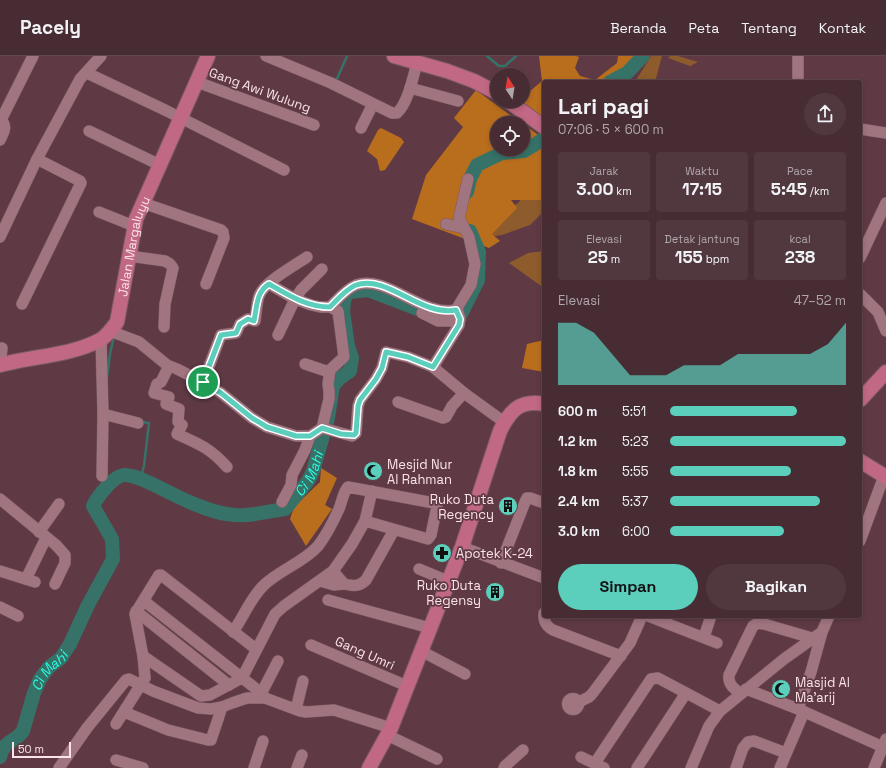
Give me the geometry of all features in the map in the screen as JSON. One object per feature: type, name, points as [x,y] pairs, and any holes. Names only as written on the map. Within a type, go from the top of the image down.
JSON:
[{"type":"main road","name":"Jalan Margaluyu","points":[[106,335],[117,322],[134,226],[208,56]]},
{"type":"main road","points":[[394,56],[474,81],[490,90]]},
{"type":"main road","points":[[518,108],[542,126]]},
{"type":"main road","points":[[0,365],[78,348],[106,335]]},
{"type":"main road","points":[[862,398],[886,372]]},
{"type":"main road","points":[[369,768],[389,732],[462,547],[496,441],[504,422],[511,411],[516,407],[529,403],[542,404]]},
{"type":"main road","points":[[862,462],[885,476]]},
{"type":"street","points":[[0,140],[5,129],[5,124],[1,120],[33,56]]},
{"type":"street","points":[[0,236],[37,160],[80,79],[101,56]]},
{"type":"street","points":[[266,56],[331,83],[392,113],[397,113],[401,109],[410,88],[417,62]]},
{"type":"street","points":[[798,56],[798,80]]},
{"type":"street","points":[[87,73],[284,170]]},
{"type":"street","name":"Gang Awi Wulung","points":[[197,82],[314,125]]},
{"type":"street","points":[[410,88],[458,101]]},
{"type":"street","points":[[361,128],[373,104]]},
{"type":"street","points":[[862,129],[886,133]]},
{"type":"street","points":[[89,131],[160,165]]},
{"type":"street","points":[[22,304],[81,183],[80,181],[37,160]]},
{"type":"street","points":[[433,367],[459,325],[458,315],[471,286],[475,264],[469,237],[459,218],[468,179]]},
{"type":"street","points":[[143,203],[223,232],[224,238],[206,284]]},
{"type":"street","points":[[862,254],[886,203]]},
{"type":"street","points":[[99,212],[134,226]]},
{"type":"street","points":[[446,224],[464,228]]},
{"type":"street","points":[[129,256],[165,261],[173,268],[165,304],[164,327]]},
{"type":"street","points":[[203,382],[221,335],[236,333],[240,324],[248,319],[254,321],[259,295],[265,286],[307,257]]},
{"type":"street","points":[[278,334],[301,290],[322,269]]},
{"type":"street","points":[[269,284],[295,299],[311,305],[330,307],[338,311],[344,357],[329,372],[327,430]]},
{"type":"street","points":[[330,307],[348,289],[363,284],[388,288],[422,305],[458,315]]},
{"type":"street","points":[[862,296],[878,312],[886,331]]},
{"type":"street","points":[[422,314],[438,321],[458,315]]},
{"type":"street","points":[[102,476],[106,335],[139,342],[169,366],[203,382],[221,393],[252,418],[267,427],[296,436],[310,436],[327,430],[352,436],[356,433],[358,406],[360,400],[376,379],[382,368],[386,352],[408,357],[433,367],[464,393],[504,422]]},
{"type":"street","points":[[0,365],[2,348]]},
{"type":"street","points":[[305,364],[329,372]]},
{"type":"street","points":[[169,366],[161,382],[157,384],[154,393],[169,397],[166,404],[179,409],[178,422],[182,425],[177,434],[206,448],[218,457],[227,467]]},
{"type":"street","points":[[398,402],[443,418],[446,417],[452,406],[464,393]]},
{"type":"street","points":[[103,414],[138,423]]},
{"type":"street","points":[[282,502],[291,485],[292,475],[305,450],[310,436]]},
{"type":"street","points":[[862,536],[885,476]]},
{"type":"street","points":[[233,632],[243,618],[251,600],[263,586],[317,547],[324,538],[347,488],[350,487],[372,491],[436,504],[437,506],[430,538],[428,539],[365,521]]},
{"type":"street","points":[[143,656],[201,696],[210,695],[242,678],[275,614],[333,571],[352,544],[365,521],[372,491]]},
{"type":"street","points":[[501,563],[524,502],[527,498],[530,498],[542,502]]},
{"type":"street","points":[[0,499],[56,545],[65,555],[66,559],[55,584]]},
{"type":"street","points":[[0,571],[30,581],[43,535],[59,504]]},
{"type":"street","points":[[320,581],[334,585],[360,585],[366,580],[394,530]]},
{"type":"street","points":[[462,547],[542,577]]},
{"type":"street","points":[[420,569],[448,581]]},
{"type":"street","points":[[333,571],[344,584]]},
{"type":"street","points":[[144,681],[143,656],[135,620],[136,611],[144,601],[157,576],[161,575],[256,649]]},
{"type":"street","points":[[328,600],[430,628]]},
{"type":"street","points":[[144,601],[263,696],[296,710],[306,712],[334,710],[389,732],[437,759]]},
{"type":"street","points":[[0,607],[18,616]]},
{"type":"street","points":[[136,611],[229,685]]},
{"type":"street","points":[[544,618],[549,628],[553,630],[621,656]]},
{"type":"street","points":[[579,702],[589,698],[621,656],[630,643],[641,618]]},
{"type":"street","points":[[655,618],[717,643]]},
{"type":"street","points":[[704,637],[710,618]]},
{"type":"street","points":[[780,768],[801,710],[822,632],[828,618]]},
{"type":"street","points":[[812,638],[764,624],[756,624],[753,626],[729,675],[728,679],[731,686],[801,710],[882,743],[874,768]]},
{"type":"street","points":[[691,768],[709,726],[720,711],[743,691],[822,632]]},
{"type":"street","name":"Gang Umri","points":[[311,645],[407,686]]},
{"type":"street","points":[[421,651],[465,674]]},
{"type":"street","points":[[263,696],[278,661]]},
{"type":"street","points":[[116,724],[155,663]]},
{"type":"street","points":[[581,757],[600,766],[651,679],[658,678],[720,711]]},
{"type":"street","points":[[59,768],[87,728],[126,680],[131,679],[144,681],[153,691],[198,708],[211,709],[222,707],[247,698],[263,696]]},
{"type":"street","points":[[296,710],[303,681]]},
{"type":"street","points":[[636,768],[686,693]]},
{"type":"street","points":[[125,711],[168,730],[210,740],[222,707]]},
{"type":"street","points":[[254,768],[263,741]]},
{"type":"street","points":[[736,768],[743,748],[748,742],[754,741],[786,753]]},
{"type":"street","points":[[504,768],[523,750]]},
{"type":"street","points":[[297,768],[302,755]]},
{"type":"street","points":[[116,760],[143,768]]},
{"type":"shaded area","points":[[539,56],[579,57],[575,68],[580,76],[595,80],[542,80]]},
{"type":"shaded area","points":[[618,56],[639,56],[632,73],[624,80],[595,80],[617,63]]},
{"type":"shaded area","points":[[651,56],[662,56],[656,80],[636,80]]},
{"type":"shaded area","points":[[670,56],[678,56],[698,62],[690,66],[668,58]]},
{"type":"shaded area","points":[[542,81],[542,118],[529,108],[530,108],[530,91]]},
{"type":"shaded area","points":[[476,90],[490,100],[490,108],[501,108],[511,116],[490,116],[490,156],[530,156],[530,129],[542,138],[542,200],[511,200],[517,208],[492,234],[500,241],[489,248],[412,219],[426,175],[463,127],[454,118]]},
{"type":"shaded area","points":[[381,128],[401,138],[404,142],[385,170],[380,171],[377,159],[367,151],[378,130]]},
{"type":"shaded area","points":[[542,158],[542,213],[530,225],[502,235],[478,238],[495,212],[517,204],[528,192]]},
{"type":"shaded area","points":[[542,251],[542,287],[509,263],[528,253]]},
{"type":"shaded area","points":[[542,340],[542,372],[522,368],[527,344]]},
{"type":"shaded area","points":[[321,468],[337,478],[325,505],[332,509],[306,546],[290,519],[294,507],[320,482]]},
{"type":"waterway","points":[[336,81],[347,56]]},
{"type":"waterway","points":[[487,56],[499,66],[505,66],[516,56]]},
{"type":"waterway","name":"Ci Mahi","points":[[614,80],[627,73],[643,56]]},
{"type":"waterway","name":"Ci Mahi","points":[[467,192],[470,179],[477,165],[502,153],[524,151],[542,140]]},
{"type":"waterway","name":"Ci Mahi","points":[[0,757],[4,747],[17,738],[23,731],[34,693],[40,679],[49,667],[61,658],[70,644],[88,605],[113,559],[112,539],[93,506],[106,487],[111,482],[125,475],[139,478],[194,504],[223,514],[246,515],[285,509],[308,481],[313,471],[328,418],[333,386],[340,378],[350,371],[352,358],[348,346],[343,311],[346,295],[350,292],[368,290],[441,318],[461,314],[478,280],[479,252],[470,231]]},
{"type":"waterway","points":[[107,377],[114,336]]},
{"type":"waterway","points":[[140,479],[144,466],[149,423],[142,422]]},
{"type":"place","name":"Mesjid Nur Al Rahman","points":[[373,471]]},
{"type":"place","name":"Ruko Duta Regency","points":[[508,506]]},
{"type":"place","name":"Apotek K-24","points":[[442,553]]},
{"type":"place","name":"Ruko Duta Regensy","points":[[495,592]]},
{"type":"place","name":"Masjid Al Ma'arij","points":[[781,689]]},
{"type":"route","points":[[269,284],[295,299],[320,307],[330,307],[348,289],[356,285],[369,284],[388,288],[422,305],[434,309],[446,311],[456,310],[460,319],[459,325],[433,367],[408,357],[386,352],[382,368],[376,379],[360,400],[358,406],[356,433],[352,436],[322,428],[310,436],[296,436],[267,427],[252,418],[221,393],[203,382],[221,335],[236,333],[240,324],[248,319],[254,321],[259,295],[265,286],[269,284]]}]
